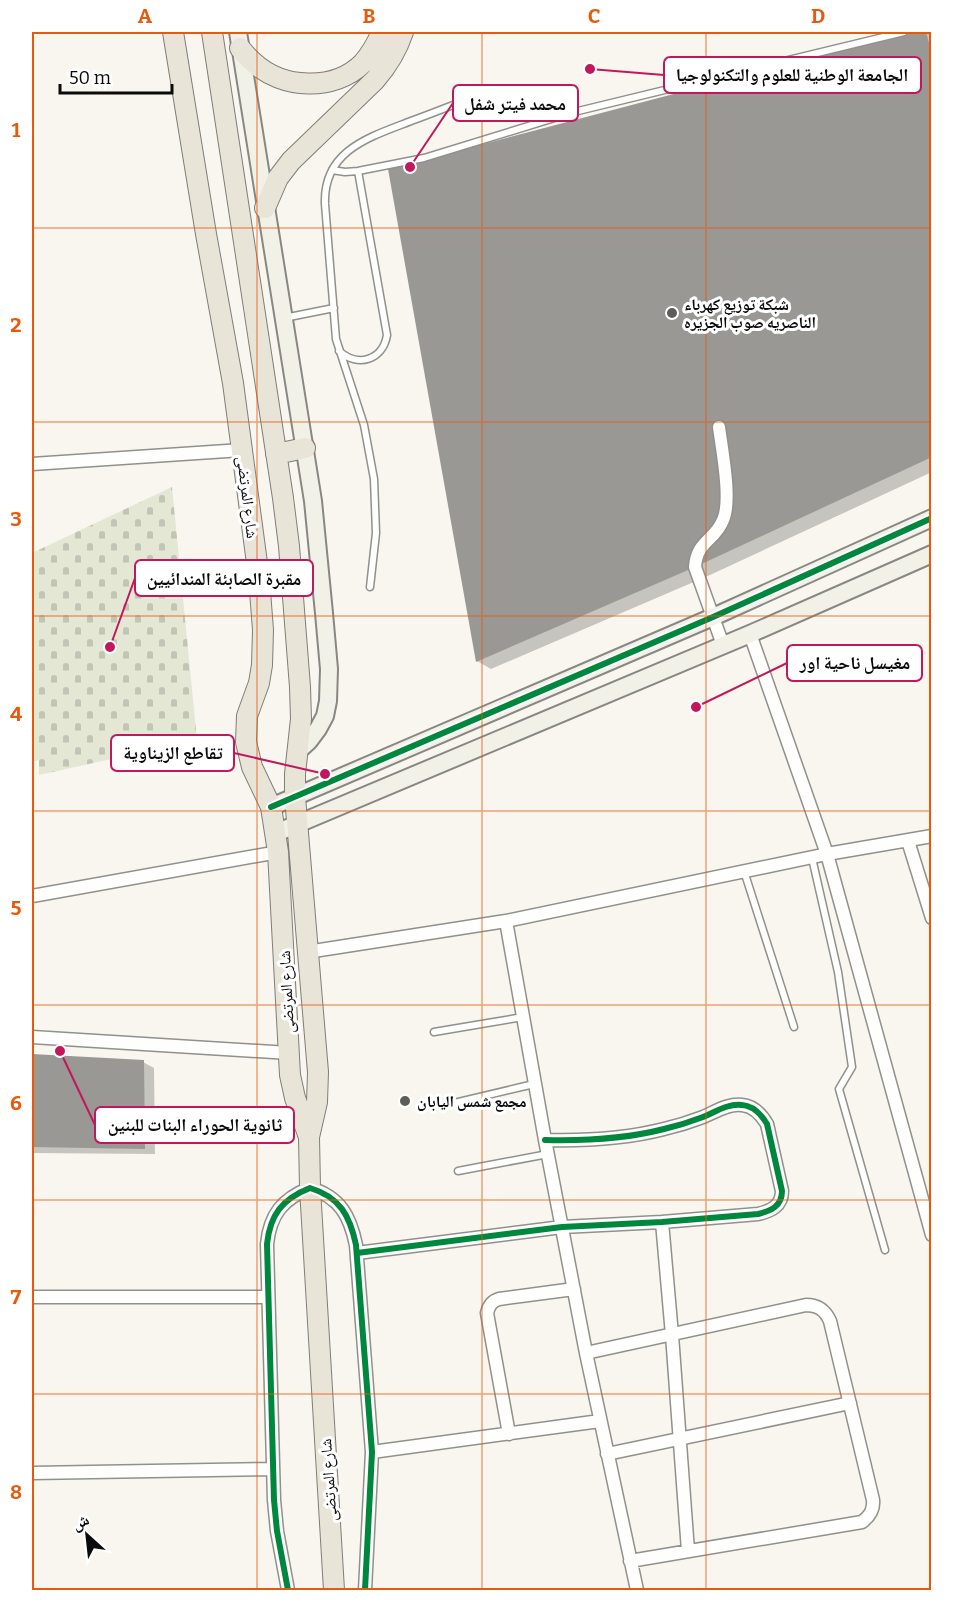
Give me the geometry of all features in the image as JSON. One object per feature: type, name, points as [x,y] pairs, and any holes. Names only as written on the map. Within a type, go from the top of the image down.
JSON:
[{"type":"main road","name":"شارع المرتضى","points":[[173,32],[206,234],[230,362],[259,578],[263,638],[261,674],[247,716],[246,742],[252,767],[271,807],[277,842],[291,1075],[295,1098],[309,1137]]},
{"type":"main road","name":"شارع المرتضى","points":[[212,32],[276,454],[288,546],[300,687],[301,719],[295,797],[318,1087],[309,1137],[310,1188],[334,1590]]},
{"type":"main road","points":[[239,40],[253,62],[273,75],[307,83],[330,81],[342,77],[362,63],[382,32]]},
{"type":"main road","points":[[265,208],[278,178],[291,161],[375,80],[393,56],[403,32]]},
{"type":"main road","points":[[276,454],[305,448]]},
{"type":"street","points":[[239,40],[305,448],[319,557],[329,687],[328,701],[325,716],[318,729],[298,751]]},
{"type":"street","points":[[719,428],[727,496],[726,512],[721,526],[701,548],[696,567],[723,645]]},
{"type":"street","points":[[32,464],[242,450]]},
{"type":"street","points":[[271,807],[713,617],[932,518]]},
{"type":"street","points":[[32,896],[277,842],[298,823],[723,645],[932,554]]},
{"type":"street","points":[[750,633],[826,854],[932,1235]]},
{"type":"street","points":[[307,952],[506,921],[826,854],[932,836]]},
{"type":"street","points":[[908,841],[932,918]]},
{"type":"street","points":[[506,921],[586,1353],[637,1590]]},
{"type":"street","points":[[32,1037],[289,1053]]},
{"type":"street","points":[[357,1253],[562,1227],[758,1214],[777,1206],[782,1196],[767,1124],[757,1111],[742,1105],[734,1105],[685,1123],[635,1136],[605,1140],[545,1140]]},
{"type":"street","points":[[288,1590],[277,1531],[272,1469],[267,1244],[271,1223],[276,1214],[290,1198],[310,1188],[328,1196],[342,1209],[351,1226],[357,1253],[372,1452],[365,1590]]},
{"type":"street","points":[[662,1222],[688,1551]]},
{"type":"street","points":[[509,1434],[488,1308],[494,1300],[574,1289]]},
{"type":"street","points":[[32,1297],[268,1297]]},
{"type":"street","points":[[586,1353],[806,1305],[818,1307],[823,1310],[830,1321],[873,1500],[873,1510],[867,1518],[856,1523],[630,1561]]},
{"type":"street","points":[[607,1454],[850,1403]]},
{"type":"street","points":[[372,1452],[600,1421]]},
{"type":"street","points":[[32,1473],[272,1469]]},
{"type":"lane","points":[[332,170],[358,171],[424,158],[574,112],[904,32]]},
{"type":"lane","points":[[370,587],[376,533],[374,479],[364,425],[335,333],[325,197],[326,183],[332,170],[346,152],[366,139],[485,93]]},
{"type":"lane","points":[[339,351],[354,360],[370,358],[384,346],[387,335],[358,171]]},
{"type":"lane","points":[[283,318],[334,308]]},
{"type":"lane","points":[[812,857],[838,972],[852,1067],[839,1089],[885,1250]]},
{"type":"lane","points":[[744,871],[794,1027]]},
{"type":"lane","points":[[434,1032],[523,1017]]},
{"type":"lane","points":[[450,1104],[535,1084]]},
{"type":"lane","points":[[458,1172],[548,1154]]},
{"type":"green space","points":[[172,487],[197,740],[39,775],[39,760],[32,762],[32,553]]},
{"type":"building","name":"شبكة توزيع كهرباء الناصريه صوب الجزيره","points":[[910,32],[926,32],[932,54],[932,457],[695,567],[476,662],[388,169]]},
{"type":"building","points":[[32,1054],[144,1060],[145,1149],[32,1147]]},
{"type":"cycle path","points":[[271,807],[713,617],[932,518]]},
{"type":"cycle path","points":[[357,1253],[562,1227],[758,1214],[775,1207],[782,1196],[767,1124],[757,1111],[746,1106],[727,1107],[684,1124],[635,1135],[590,1140],[545,1140]]},
{"type":"cycle path","points":[[288,1590],[277,1531],[274,1500],[267,1244],[271,1225],[279,1209],[292,1197],[310,1188],[329,1197],[342,1209],[356,1245],[372,1452],[365,1590]]},
{"type":"place","name":"الجامعة الوطنية للعلوم والتكنولوجيا","points":[[590,69]]},
{"type":"place","name":"محمد فيتر شفل","points":[[410,167]]},
{"type":"place","name":"شبكة توزيع كهرباء الناصريه صوب الجزيره","points":[[672,313]]},
{"type":"place","name":"مقبرة الصابئة المندائيين","points":[[110,647]]},
{"type":"place","name":"مغيسل ناحية اور","points":[[696,707]]},
{"type":"place","name":"تقاطع الزيناوية","points":[[325,774]]},
{"type":"place","name":"ثانوية الحوراء البنات للبنين","points":[[60,1051]]},
{"type":"place","name":"مجمع شمس اليابان","points":[[405,1101]]}]
